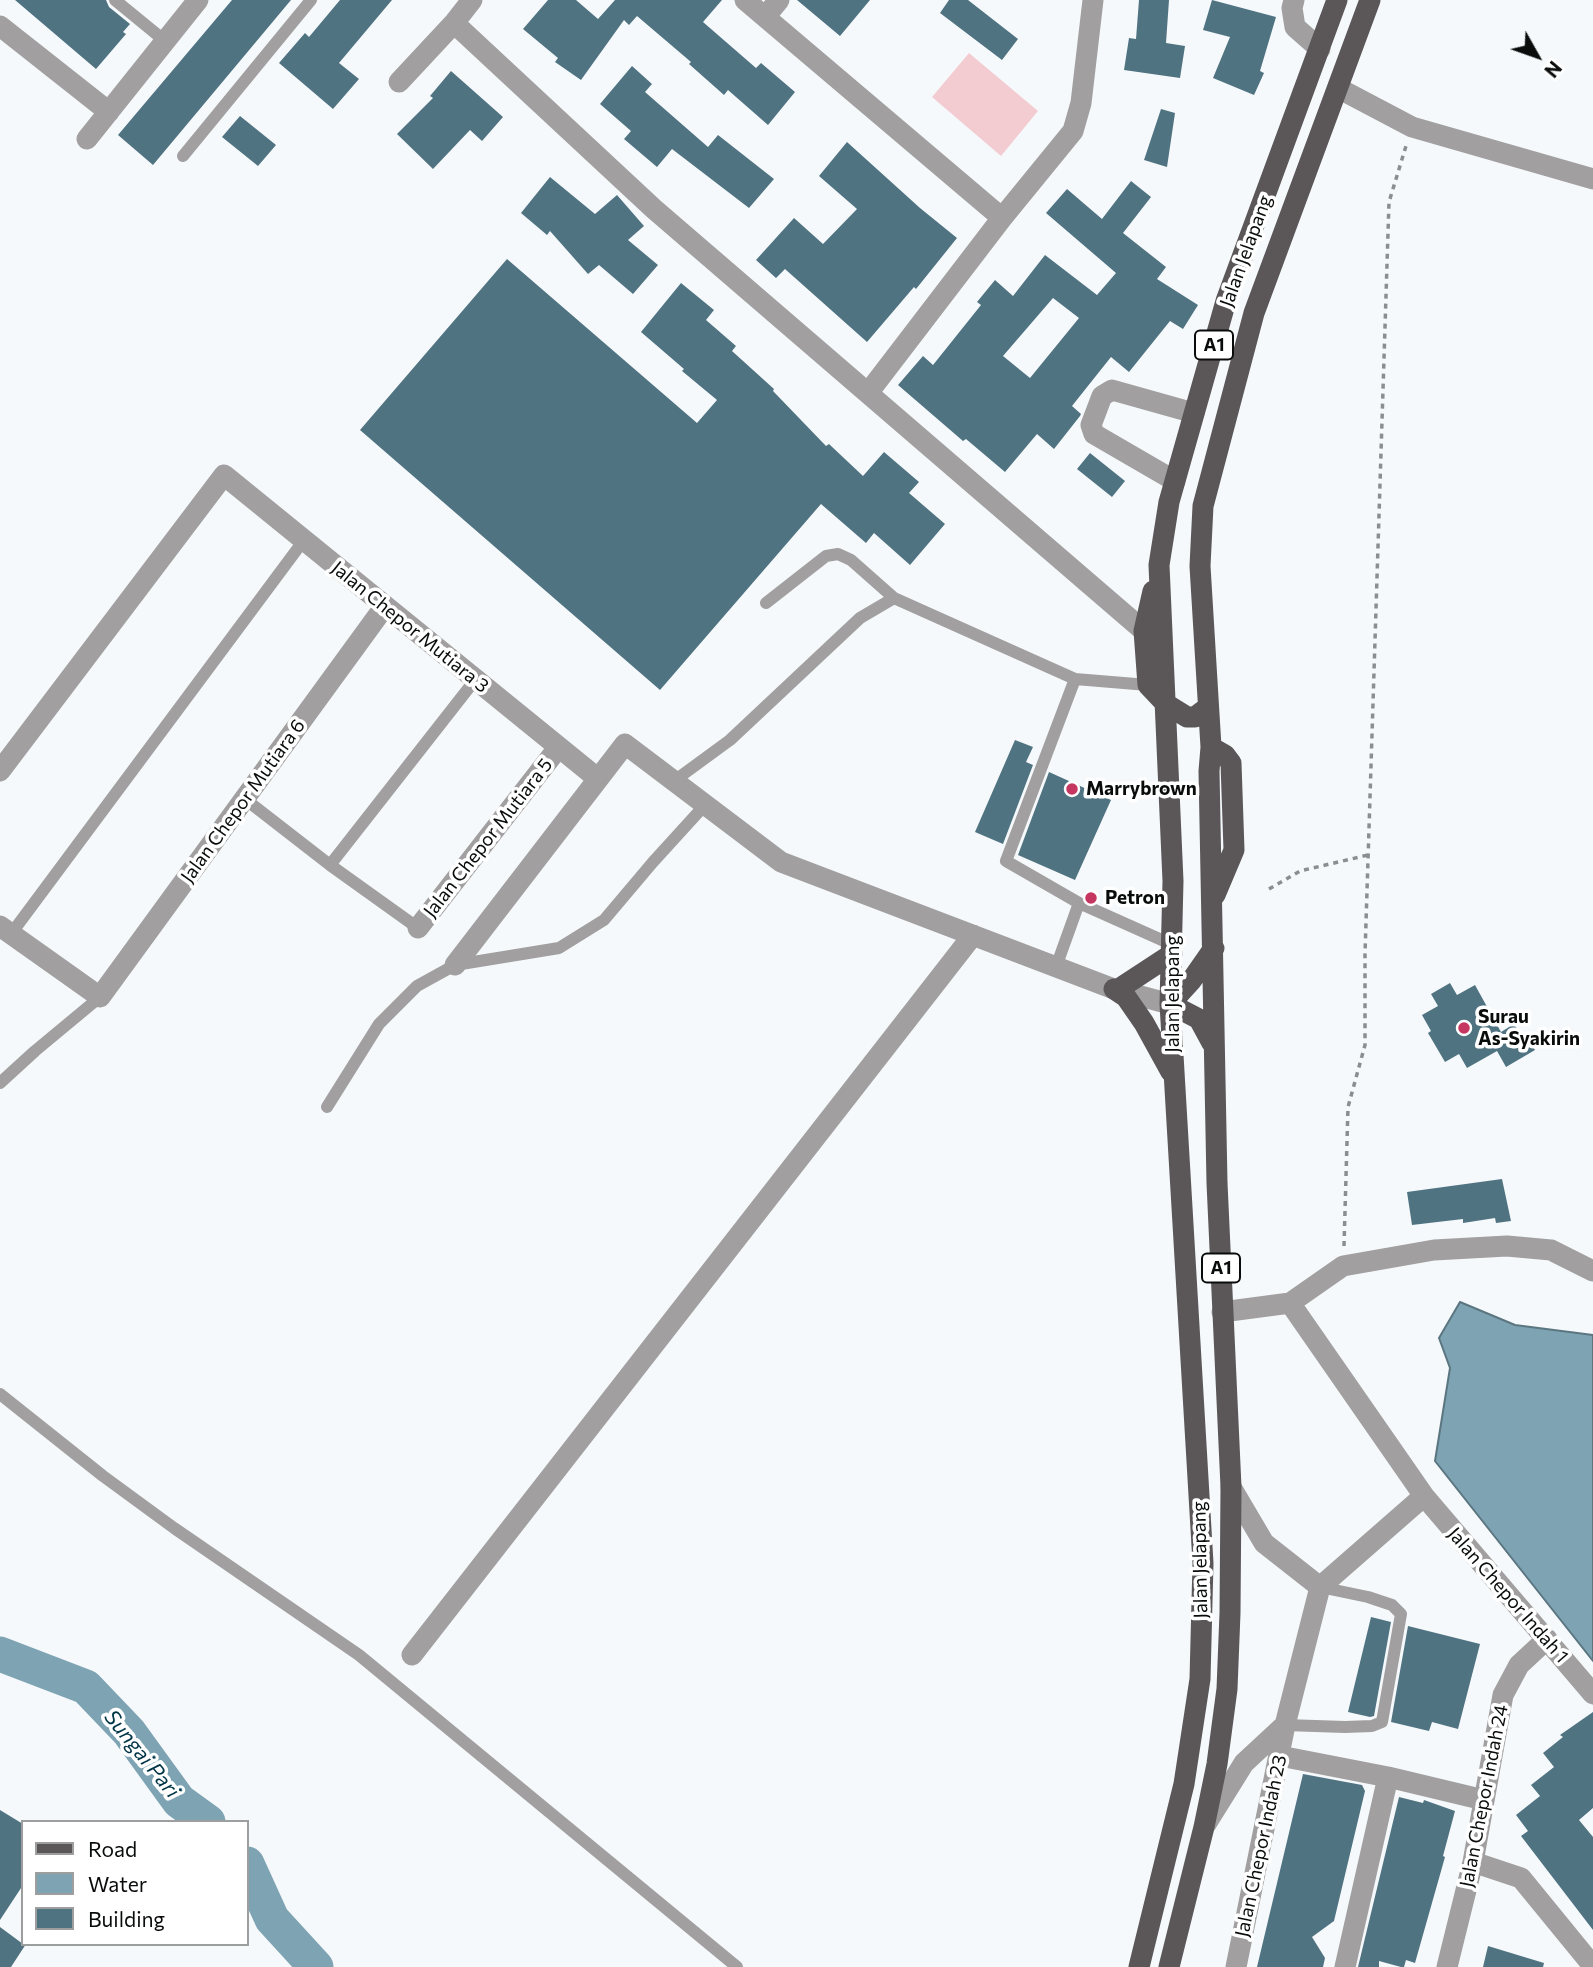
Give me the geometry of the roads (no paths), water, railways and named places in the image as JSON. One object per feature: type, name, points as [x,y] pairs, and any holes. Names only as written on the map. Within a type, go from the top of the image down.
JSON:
[{"type":"main road","name":"Jalan Jelapang","points":[[1139,1967],[1184,1784],[1200,1679],[1203,1563],[1170,1004],[1173,881],[1159,565],[1169,502],[1226,301],[1337,0]]},
{"type":"main road","name":"Jalan Jelapang","points":[[1169,1967],[1217,1764],[1227,1689],[1230,1613],[1231,1487],[1222,1312],[1213,899],[1234,850],[1231,764],[1225,755],[1211,747],[1207,708],[1200,566],[1203,506],[1254,313],[1370,0]]},
{"type":"main road","points":[[1159,565],[1144,631],[1148,685],[1166,704],[1187,717],[1195,716],[1207,708]]},
{"type":"main road","points":[[1214,948],[1191,981],[1170,1004],[1199,1019],[1215,1048]]},
{"type":"main road","points":[[1172,950],[1115,990],[1126,998],[1144,1023],[1174,1077]]},
{"type":"street","points":[[88,139],[198,0]]},
{"type":"street","points":[[399,82],[472,0]]},
{"type":"street","points":[[745,0],[1002,218]]},
{"type":"street","points":[[765,17],[779,0]]},
{"type":"street","points":[[868,393],[1002,218],[1073,131],[1081,103],[1093,0]]},
{"type":"street","points":[[1294,0],[1292,8],[1295,27],[1321,49]]},
{"type":"street","points":[[454,23],[654,209],[1144,631]]},
{"type":"street","points":[[0,26],[109,112]]},
{"type":"street","points":[[1338,88],[1412,127],[1593,179]]},
{"type":"street","points":[[1175,481],[1094,434],[1091,425],[1102,397],[1112,390],[1194,413]]},
{"type":"street","name":"Jalan Chepor Mutiara 3","points":[[0,771],[224,475],[597,778]]},
{"type":"street","name":"Jalan Chepor Mutiara 6","points":[[100,997],[385,606]]},
{"type":"street","points":[[456,965],[625,744],[781,862],[1115,990],[1170,1004]]},
{"type":"street","name":"Jalan Chepor Mutiara 5","points":[[418,928],[558,748]]},
{"type":"street","points":[[6,930],[100,997]]},
{"type":"street","points":[[412,1655],[973,935]]},
{"type":"street","points":[[1222,1312],[1290,1303],[1343,1266],[1434,1250],[1507,1246],[1551,1250],[1593,1271]]},
{"type":"street","name":"Jalan Chepor Indah 1","points":[[1290,1303],[1424,1496],[1593,1694]]},
{"type":"street","points":[[1231,1487],[1264,1543],[1320,1587],[1424,1496]]},
{"type":"street","name":"Jalan Chepor Indah 23","points":[[1236,1967],[1285,1725],[1320,1587]]},
{"type":"street","name":"Jalan Chepor Indah 24","points":[[1447,1967],[1473,1862],[1503,1695],[1519,1665],[1547,1639]]},
{"type":"street","points":[[1204,1827],[1244,1763],[1285,1725]]},
{"type":"street","points":[[1280,1756],[1388,1777],[1484,1800]]},
{"type":"street","points":[[1345,1967],[1388,1777]]},
{"type":"street","points":[[1473,1862],[1521,1878],[1593,1966]]},
{"type":"lane","points":[[115,0],[165,41]]},
{"type":"lane","points":[[183,156],[311,0]]},
{"type":"lane","points":[[6,930],[303,540]]},
{"type":"lane","points":[[766,603],[826,556],[838,554],[851,560],[894,598],[1075,679],[1148,685]]},
{"type":"lane","points":[[674,781],[730,740],[860,618],[894,598]]},
{"type":"lane","points":[[1075,679],[1006,861],[1079,903],[1172,950]]},
{"type":"lane","points":[[330,865],[475,680]]},
{"type":"lane","points":[[244,799],[418,928]]},
{"type":"lane","points":[[327,1107],[379,1024],[417,986],[456,965],[559,948],[604,920],[704,806]]},
{"type":"lane","points":[[1056,967],[1079,903]]},
{"type":"lane","points":[[0,1083],[100,997]]},
{"type":"lane","points":[[0,1394],[103,1476],[174,1528],[359,1655],[737,1967]]},
{"type":"lane","points":[[1285,1725],[1345,1727],[1372,1726],[1382,1722],[1401,1614],[1392,1605],[1368,1597],[1320,1587]]},
{"type":"water","points":[[1460,1302],[1515,1325],[1593,1335],[1593,1661],[1435,1461],[1450,1368],[1439,1338]]},
{"type":"waterway","name":"Sungai Pari","points":[[0,1654],[86,1687],[129,1732],[179,1801],[205,1820]]},
{"type":"waterway","name":"Sungai Pari","points":[[248,1866],[272,1919],[316,1967]]},
{"type":"place","name":"Marrybrown","points":[[1072,789]]},
{"type":"place","name":"Petron","points":[[1091,898]]},
{"type":"place","name":"Surau As-Syakirin","points":[[1464,1028]]}]
